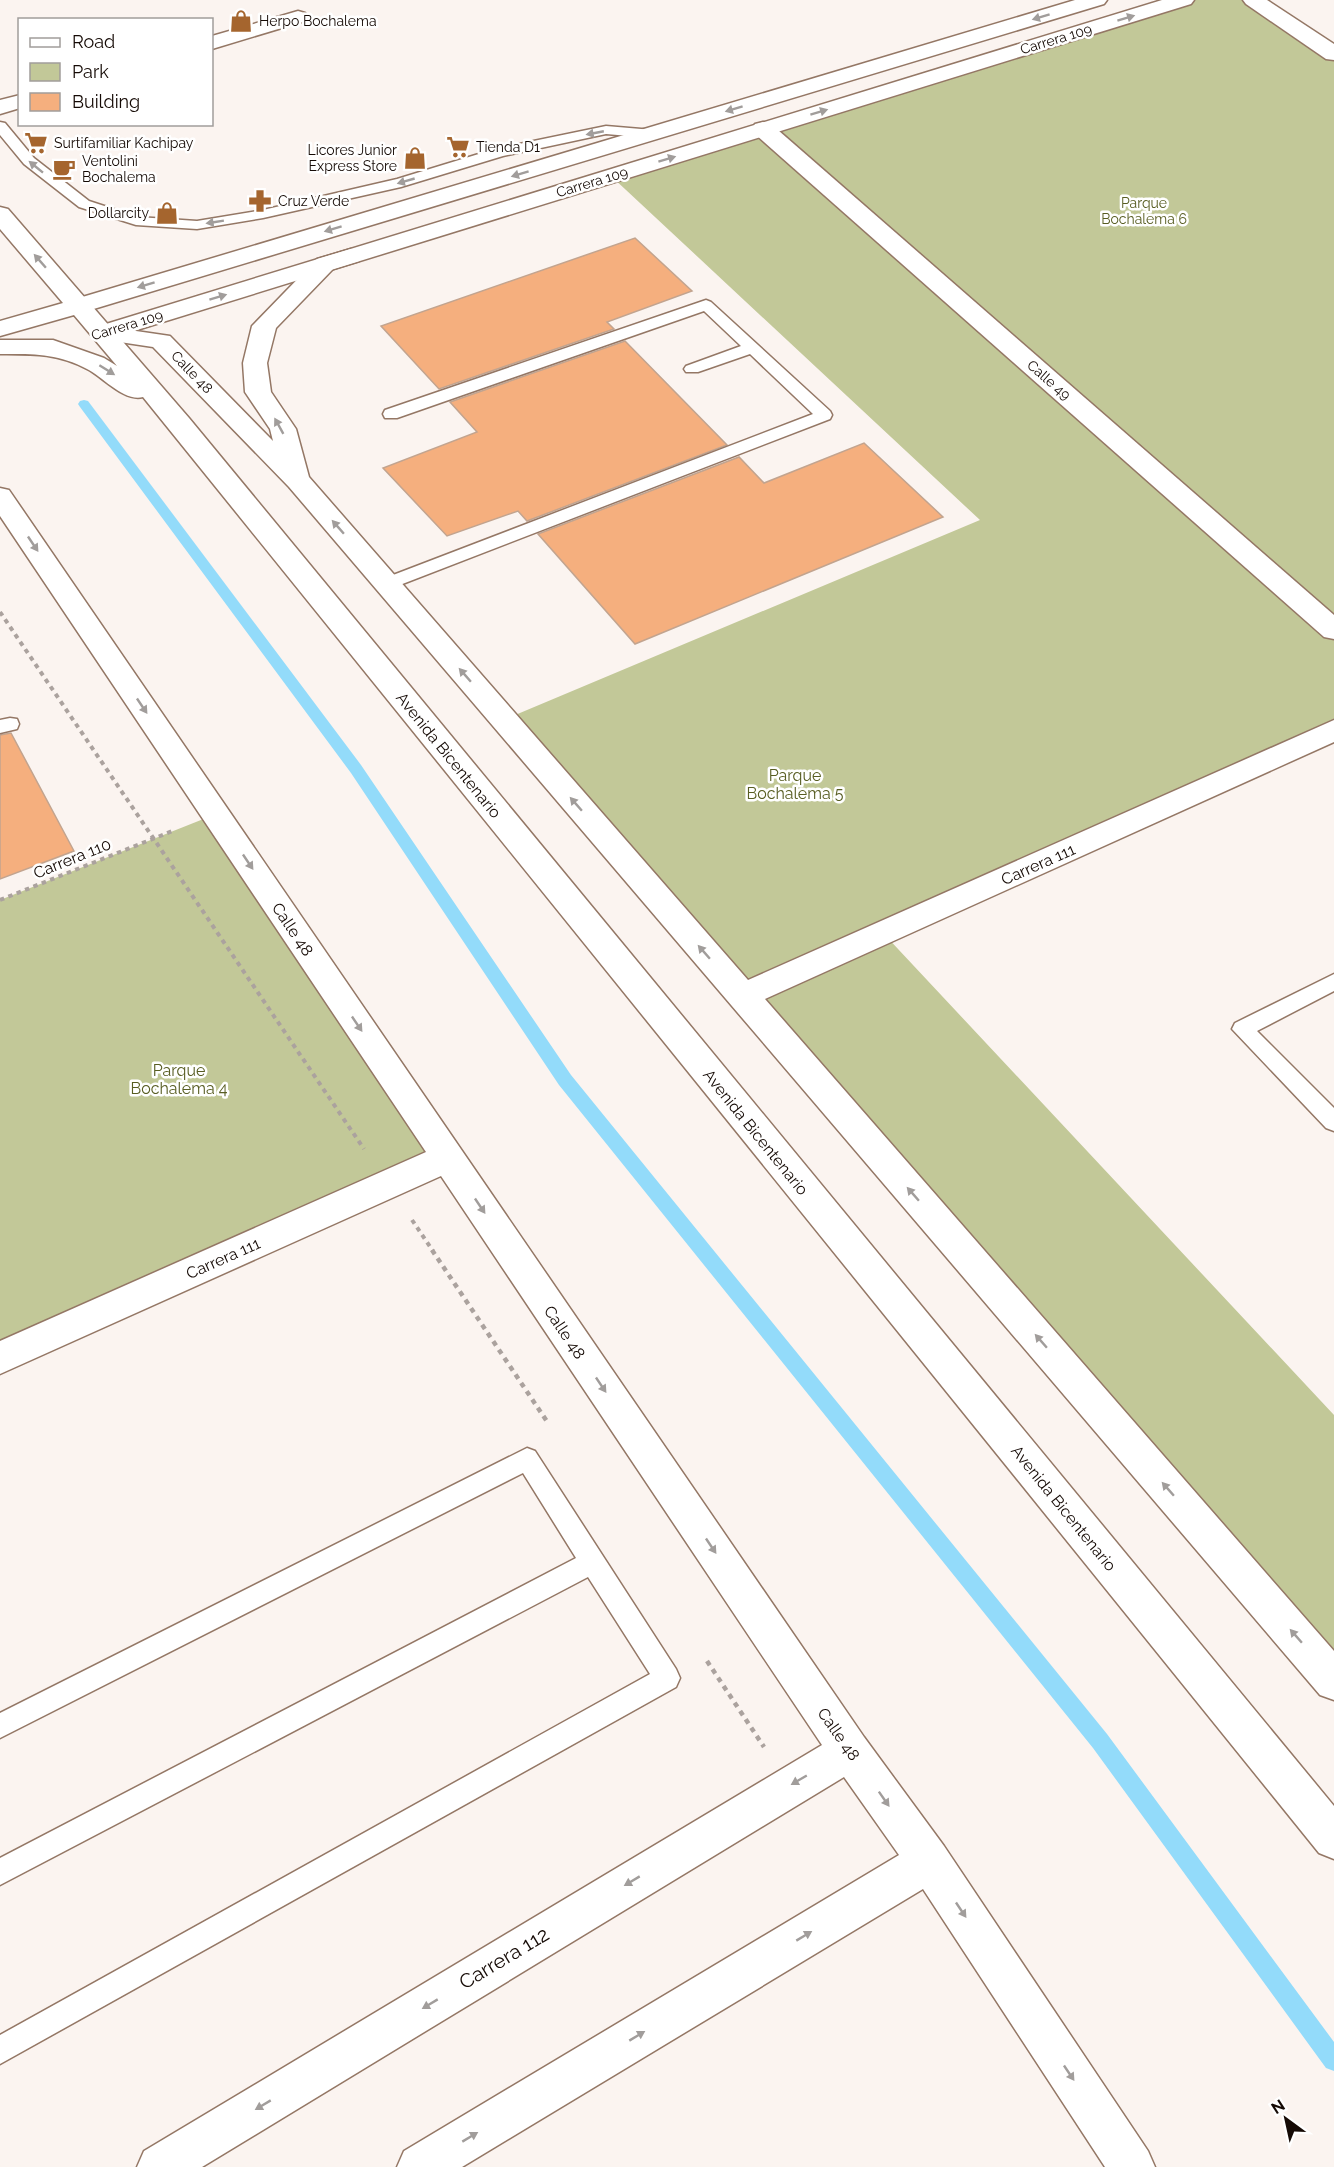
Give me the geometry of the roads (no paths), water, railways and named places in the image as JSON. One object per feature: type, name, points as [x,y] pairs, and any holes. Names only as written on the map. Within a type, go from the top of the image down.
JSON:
[{"type":"street","name":"Carrera 109","points":[[0,329],[1097,0]]},
{"type":"street","name":"Carrera 109","points":[[0,363],[1184,0]]},
{"type":"street","points":[[1253,0],[1334,54]]},
{"type":"street","points":[[213,43],[298,17]]},
{"type":"street","points":[[0,107],[18,102]]},
{"type":"street","name":"Calle 49","points":[[763,129],[1334,630]]},
{"type":"street","points":[[0,214],[102,333]]},
{"type":"street","name":"Calle 48","points":[[298,481],[283,429],[258,392],[255,363],[264,326],[325,264],[375,249]]},
{"type":"street","name":"Calle 48","points":[[102,333],[161,341],[298,481],[1334,1681]]},
{"type":"street","name":"Avenida Bicentenario","points":[[102,333],[180,424],[1334,1838]]},
{"type":"street","name":"Avenida Bicentenario","points":[[0,347],[53,347],[95,363],[129,384],[180,424]]},
{"type":"street","name":"Calle 48","points":[[0,496],[850,1751],[929,1861],[1132,2167]]},
{"type":"street","name":"Carrera 111","points":[[742,996],[1334,730]]},
{"type":"street","name":"Carrera 111","points":[[0,1358],[447,1158]]},
{"type":"street","name":"Carrera 112","points":[[160,2167],[850,1751]]},
{"type":"street","points":[[420,2167],[929,1861]]},
{"type":"lane","points":[[0,126],[29,161],[84,204],[136,221],[197,225],[263,214],[400,183],[500,152],[606,130],[653,134]]},
{"type":"lane","points":[[386,584],[824,416],[706,305],[392,414]]},
{"type":"lane","points":[[692,369],[752,348]]},
{"type":"lane","points":[[1334,982],[1242,1029],[1334,1122]]},
{"type":"lane","points":[[0,1726],[527,1459],[667,1678],[0,2049]]},
{"type":"lane","points":[[0,1872],[592,1562]]},
{"type":"waterway","points":[[84,404],[356,769],[565,1080],[1100,1741],[1334,2060]]},
{"type":"place","name":"Herpo Bochalema","points":[[241,21]]},
{"type":"place","name":"Surtifamiliar Kachipay","points":[[36,143]]},
{"type":"place","name":"Tienda D1","points":[[458,147]]},
{"type":"place","name":"Licores Junior Express Store","points":[[415,158]]},
{"type":"place","name":"Ventolini Bochalema","points":[[64,169]]},
{"type":"place","name":"Cruz Verde","points":[[260,201]]},
{"type":"place","name":"Dollarcity","points":[[167,213]]},
{"type":"park label","name":"Parque Bochalema 6","points":[[1144,212]]},
{"type":"park label","name":"Parque Bochalema 5","points":[[795,784]]},
{"type":"park label","name":"Parque Bochalema 4","points":[[179,1079]]}]
